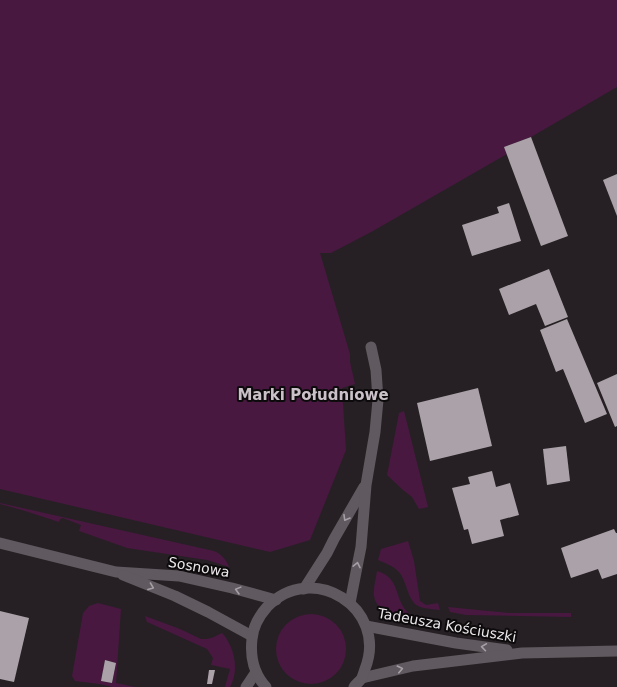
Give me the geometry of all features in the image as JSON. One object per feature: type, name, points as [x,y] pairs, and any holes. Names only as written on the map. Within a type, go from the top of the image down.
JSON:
[{"type":"street","points":[[350,603],[361,547],[366,485],[375,432],[378,400],[376,370],[371,347]]},
{"type":"street","points":[[304,589],[327,553],[366,485]]},
{"type":"street","name":"Sosnowa","points":[[0,543],[116,572],[179,576],[276,600]]},
{"type":"street","name":"Sosnowa","points":[[116,572],[144,585],[175,596],[252,636]]},
{"type":"street","points":[[266,687],[256,672],[252,660],[252,636],[256,624],[262,613],[276,600],[292,591],[316,588],[340,596],[350,603],[358,612],[366,626],[369,641],[369,660],[362,678],[354,687]]},
{"type":"street","name":"Tadeusza Kościuszki","points":[[366,626],[456,643],[522,653]]},
{"type":"street","name":"Tadeusza Kościuszki","points":[[362,678],[413,666],[522,653],[617,651]]},
{"type":"street","points":[[246,687],[256,672]]},
{"type":"shaded area","points":[[0,0],[617,0],[617,87],[531,137],[505,147],[507,154],[373,231],[331,253],[320,253],[350,354],[350,362],[355,384],[342,388],[346,450],[310,540],[270,552],[0,489]]},
{"type":"shaded area","points":[[404,411],[428,507],[419,509],[412,497],[387,475],[399,413]]},
{"type":"shaded area","points":[[0,503],[214,551],[223,557],[229,567],[207,560],[127,548],[79,531],[81,525],[63,518],[60,519],[59,522]]},
{"type":"shaded area","points":[[408,541],[414,561],[420,601],[426,605],[438,603],[440,610],[423,608],[414,603],[398,571],[378,560],[381,549]]},
{"type":"shaded area","points":[[377,571],[385,574],[394,584],[401,603],[405,609],[411,615],[422,618],[393,614],[380,607],[374,596]]},
{"type":"shaded area","points":[[98,603],[121,609],[116,683],[135,687],[113,687],[75,681],[72,676],[83,613],[89,606]],"holes":[[[105,660],[116,663],[112,683],[101,681]]]},
{"type":"shaded area","points":[[448,607],[509,613],[571,613],[571,617],[466,615],[450,612]]},
{"type":"shaded area","points":[[311,614],[324,617],[336,624],[343,636],[346,649],[343,662],[336,674],[324,681],[311,684],[298,681],[286,674],[279,662],[276,649],[279,636],[286,624],[298,617]]},
{"type":"shaded area","points":[[145,616],[180,629],[201,639],[214,637],[222,633],[230,645],[234,658],[235,673],[230,687],[225,687],[230,669],[211,665],[213,658],[207,649],[147,622]]},
{"type":"building","points":[[531,137],[568,236],[541,246],[504,147]]},
{"type":"building","points":[[617,174],[617,216],[603,180]]},
{"type":"building","points":[[509,203],[521,241],[472,256],[462,225],[499,213],[497,207]]},
{"type":"building","points":[[549,269],[568,317],[545,326],[536,304],[509,315],[499,289]]},
{"type":"building","points":[[567,319],[607,414],[585,423],[563,369],[556,372],[540,330]]},
{"type":"building","points":[[617,374],[617,426],[615,427],[597,383]]},
{"type":"building","points":[[478,388],[492,446],[430,461],[417,403]]},
{"type":"building","points":[[566,446],[570,481],[547,485],[543,449]]},
{"type":"building","points":[[492,471],[496,487],[510,483],[519,515],[500,520],[504,536],[472,544],[468,529],[464,530],[452,488],[470,484],[468,477]]},
{"type":"building","points":[[614,529],[617,533],[617,574],[602,579],[598,569],[571,578],[561,548]]},
{"type":"building","points":[[0,611],[29,618],[14,682],[0,679]]},
{"type":"building","points":[[105,660],[116,663],[112,683],[101,681]]},
{"type":"building","points":[[209,670],[215,670],[212,684],[207,684]]},
{"type":"district","name":"Marki Południowe","points":[[313,395]]}]
